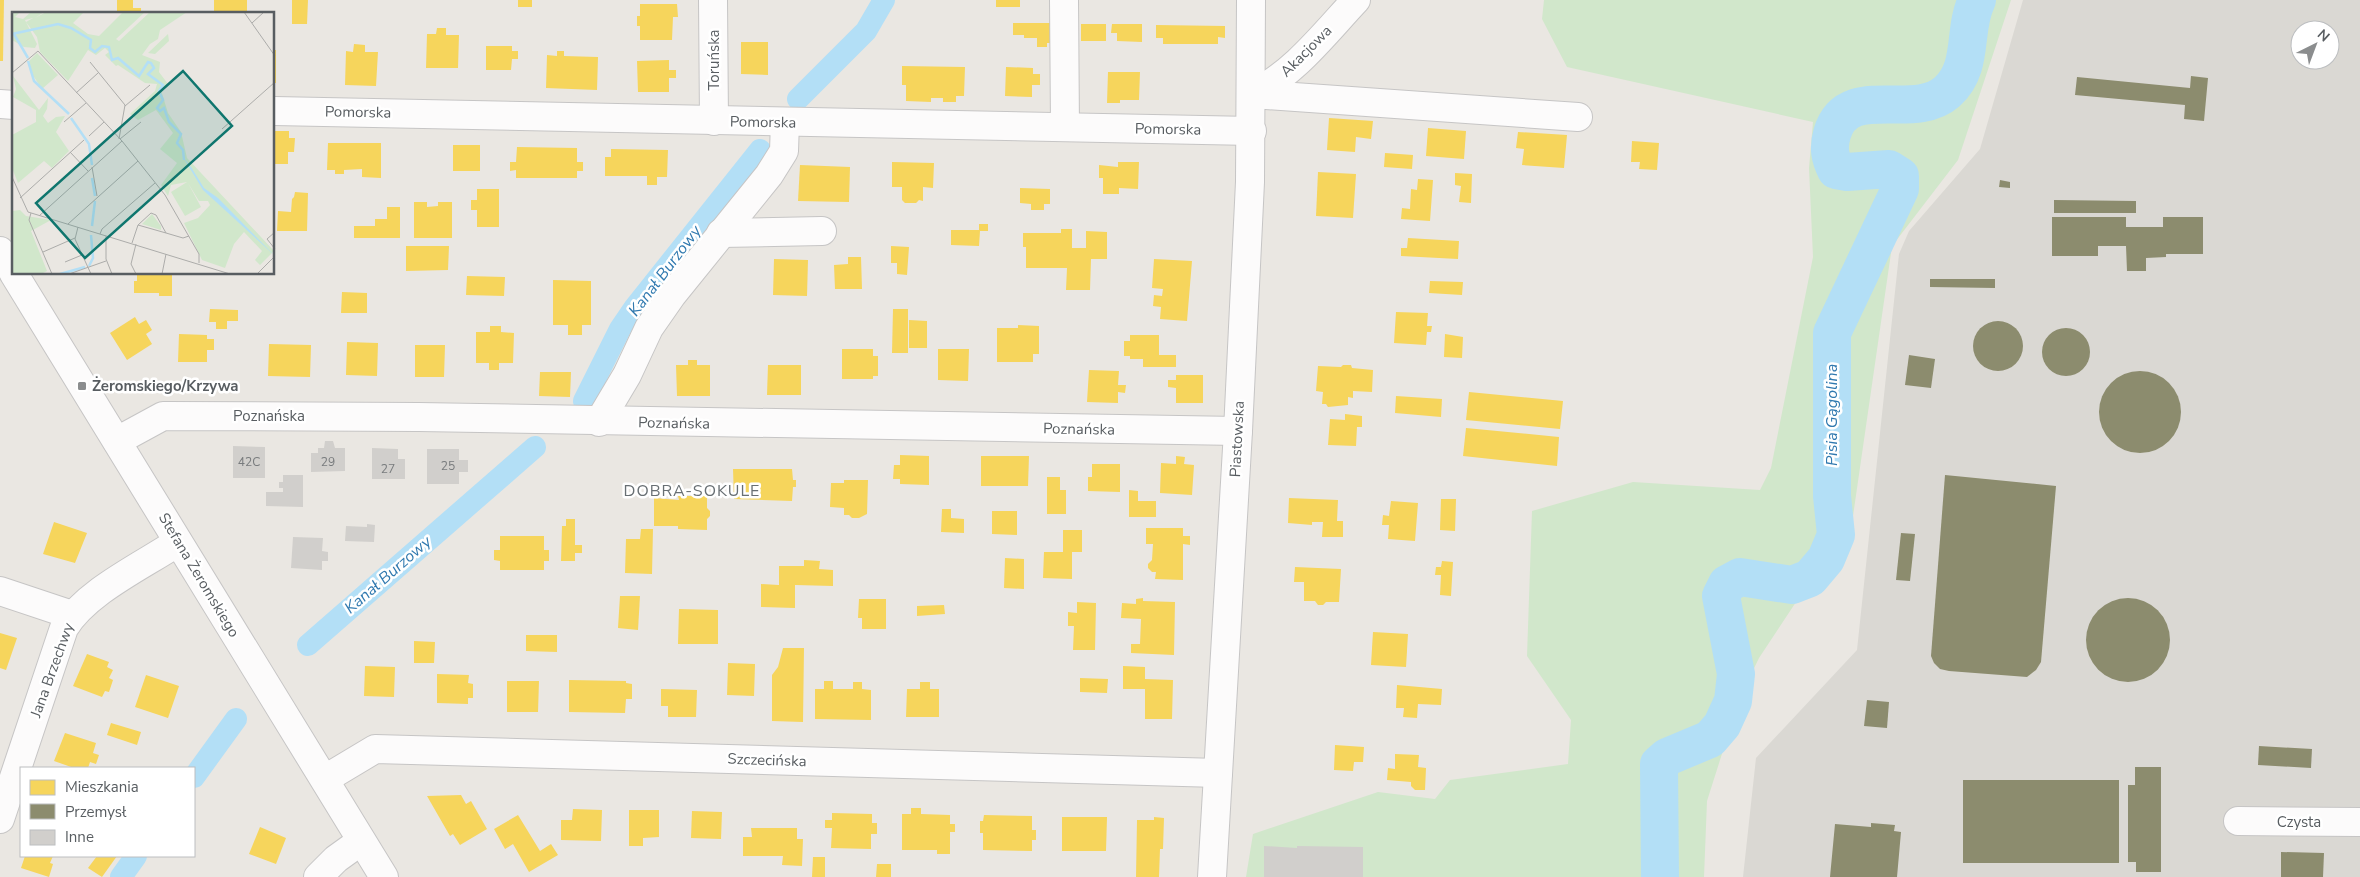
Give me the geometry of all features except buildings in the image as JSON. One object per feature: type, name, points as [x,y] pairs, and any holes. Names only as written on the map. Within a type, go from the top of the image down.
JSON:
[{"type":"street","name":"Toruńska","points":[[713,0],[714,121]]},
{"type":"street","points":[[1064,0],[1065,127]]},
{"type":"street","name":"Piastowska","points":[[1212,877],[1238,431],[1252,131],[1251,0]]},
{"type":"street","name":"Akacjowa","points":[[1252,94],[1270,85],[1299,61],[1356,0]]},
{"type":"street","points":[[1252,94],[1578,118]]},
{"type":"street","name":"Pomorska","points":[[275,111],[1252,131]]},
{"type":"street","points":[[599,422],[627,376],[649,328],[672,295],[769,174],[784,151],[785,122]]},
{"type":"street","points":[[721,233],[822,231]]},
{"type":"street","name":"Stefana Żeromskiego","points":[[0,251],[12,271]]},
{"type":"street","name":"Stefana Żeromskiego","points":[[15,275],[384,877]]},
{"type":"street","name":"Poznańska","points":[[117,441],[163,416],[420,417],[599,422],[1238,431]]},
{"type":"street","name":"Jana Brzechwy","points":[[0,818],[64,628],[72,615],[88,599],[178,542]]},
{"type":"street","points":[[0,591],[72,615]]},
{"type":"street","name":"Szczecińska","points":[[325,779],[375,749],[1218,773]]},
{"type":"street","name":"Czysta","points":[[2238,821],[2360,822]]},
{"type":"street","points":[[318,877],[336,859],[361,841]]},
{"type":"shaded area","points":[[2023,0],[2360,0],[2360,877],[1743,877],[1756,758],[1857,650],[1899,254],[1909,231],[1980,149]]},
{"type":"green space","points":[[1544,0],[2011,0],[1958,160],[1892,246],[1853,516],[1759,658],[1740,697],[1707,801],[1704,877],[1246,877],[1253,834],[1378,792],[1435,799],[1450,780],[1568,764],[1571,720],[1527,656],[1532,511],[1633,482],[1760,490],[1771,468],[1813,257],[1809,168],[1813,122],[1567,67],[1542,19]]},
{"type":"water","points":[[1667,757],[1664,813],[1667,877],[1654,877],[1651,769]]},
{"type":"waterway","name":"Kanał Burzowy","points":[[798,99],[866,31],[884,0]]},
{"type":"waterway","name":"Pisia Gągolina","points":[[1660,877],[1659,764],[1667,757],[1710,739],[1722,725],[1733,701],[1736,674],[1721,596],[1727,584],[1740,577],[1792,585],[1810,578],[1826,559],[1836,535],[1832,496],[1832,333],[1900,189],[1900,176],[1889,169],[1847,172],[1836,170],[1830,153],[1832,134],[1840,118],[1852,109],[1866,105],[1917,104],[1933,100],[1947,92],[1956,82],[1965,60],[1970,24],[1977,0]]},
{"type":"waterway","name":"Kanał Burzowy","points":[[584,401],[620,329],[635,307],[760,150]]},
{"type":"waterway","name":"Kanał Burzowy","points":[[308,645],[535,447]]},
{"type":"waterway","name":"Kanał Burzowy","points":[[195,776],[236,719]]},
{"type":"waterway","name":"Kanał Burzowy","points":[[121,877],[135,857]]},
{"type":"place","name":"Żeromskiego/Krzywa","points":[[82,386]]},
{"type":"district","name":"DOBRA-SOKULE","points":[[692,491]]}]
